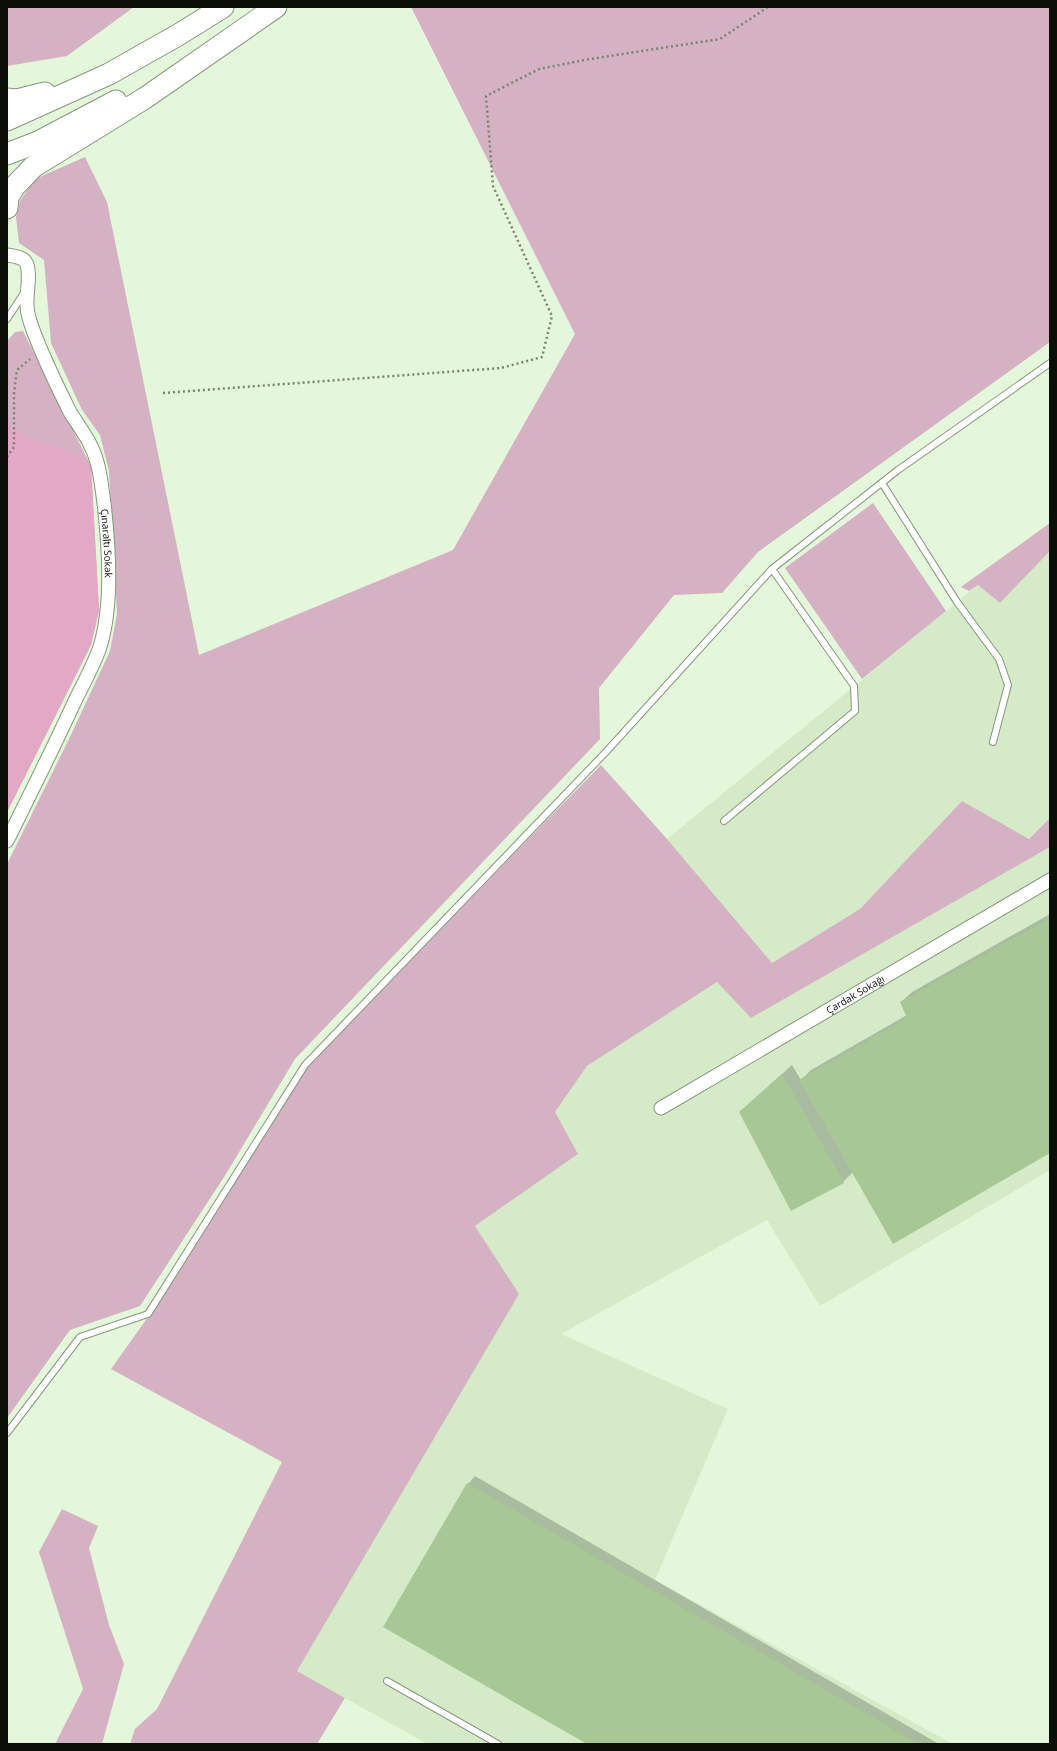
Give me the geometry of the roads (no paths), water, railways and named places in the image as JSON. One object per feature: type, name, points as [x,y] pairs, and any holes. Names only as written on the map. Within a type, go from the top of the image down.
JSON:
[{"type":"highway","points":[[7,120],[109,74],[178,35],[223,7]]},
{"type":"highway","points":[[7,154],[38,142],[120,99],[276,7]]},
{"type":"highway","points":[[7,208],[8,197],[15,186],[33,167],[145,98],[276,7]]},
{"type":"highway","points":[[7,99],[28,98],[109,74]]},
{"type":"street","name":"Çınaraltı Sokak","points":[[7,255],[15,256],[24,260],[27,265],[29,273],[27,290],[28,317],[70,411],[90,444],[97,462],[101,479],[106,524],[108,566],[107,606],[105,626],[100,648],[7,841]]},
{"type":"street","name":"Çardak Sokağı","points":[[661,1108],[1050,880]]},
{"type":"lane","points":[[7,318],[27,290]]},
{"type":"lane","points":[[7,1433],[80,1337],[148,1314],[305,1065],[605,754],[772,569],[882,483],[1050,363]]},
{"type":"lane","points":[[882,483],[957,602],[999,659],[1008,685],[993,742]]},
{"type":"lane","points":[[724,821],[855,711],[854,686],[772,569]]},
{"type":"lane","points":[[387,1682],[498,1744]]}]
